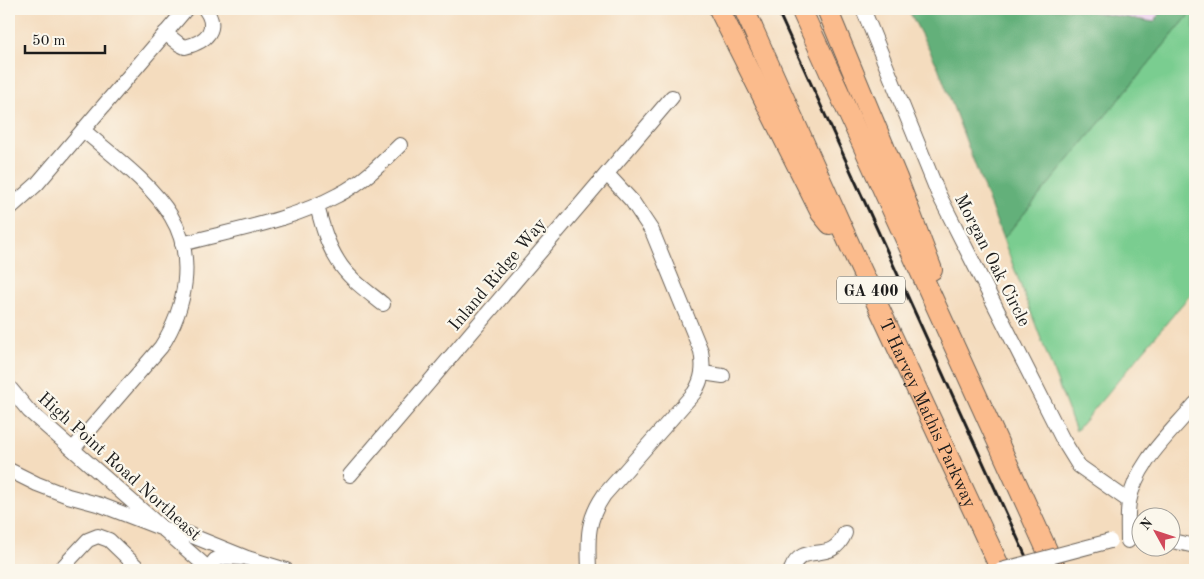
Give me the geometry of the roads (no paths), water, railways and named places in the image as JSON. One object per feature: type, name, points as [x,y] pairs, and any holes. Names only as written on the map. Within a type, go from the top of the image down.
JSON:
[{"type":"highway","points":[[719,9],[821,213],[852,250]]},
{"type":"highway","name":"T Harvey Mathis Parkway","points":[[744,9],[852,250],[1001,570]]},
{"type":"highway","name":"GA 400","points":[[800,9],[1056,570]]},
{"type":"highway","points":[[827,9],[906,202],[1015,481]]},
{"type":"street","points":[[9,209],[37,184],[186,9]]},
{"type":"street","points":[[165,34],[185,47],[202,39],[212,27],[210,16],[205,9]]},
{"type":"street","name":"Morgan Oak Circle","points":[[863,9],[938,193],[1063,440],[1080,466],[1129,501]]},
{"type":"street","name":"Inland Ridge Way","points":[[350,475],[672,97]]},
{"type":"street","points":[[73,449],[161,347],[171,331],[180,310],[185,287],[185,264],[182,244],[171,216],[157,197],[83,130]]},
{"type":"street","points":[[182,244],[285,217],[317,206],[340,195],[363,179],[382,164],[400,145]]},
{"type":"street","points":[[589,570],[588,536],[592,516],[597,506],[604,495],[694,393],[703,373],[701,351],[652,231],[632,201],[606,174]]},
{"type":"street","points":[[317,206],[326,237],[338,262],[352,278],[383,304]]},
{"type":"street","points":[[703,373],[723,376]]},
{"type":"street","name":"High Point Road Northeast","points":[[9,387],[29,411],[208,570]]},
{"type":"street","points":[[1132,533],[1127,521],[1129,501],[1136,481],[1145,463],[1195,404]]},
{"type":"street","points":[[9,470],[68,496],[101,505],[163,529],[185,533],[247,558],[286,570]]},
{"type":"street","points":[[791,570],[796,561],[803,555],[814,552],[824,553],[836,548],[842,542],[845,533]]},
{"type":"street","points":[[60,570],[88,540],[98,536],[109,540],[137,567],[137,570]]},
{"type":"street","points":[[1001,570],[1110,541],[1132,540]]},
{"type":"street","points":[[1182,543],[1195,546]]},
{"type":"street","points":[[208,570],[215,560],[247,558]]},
{"type":"railway","points":[[777,9],[1032,570]]}]
